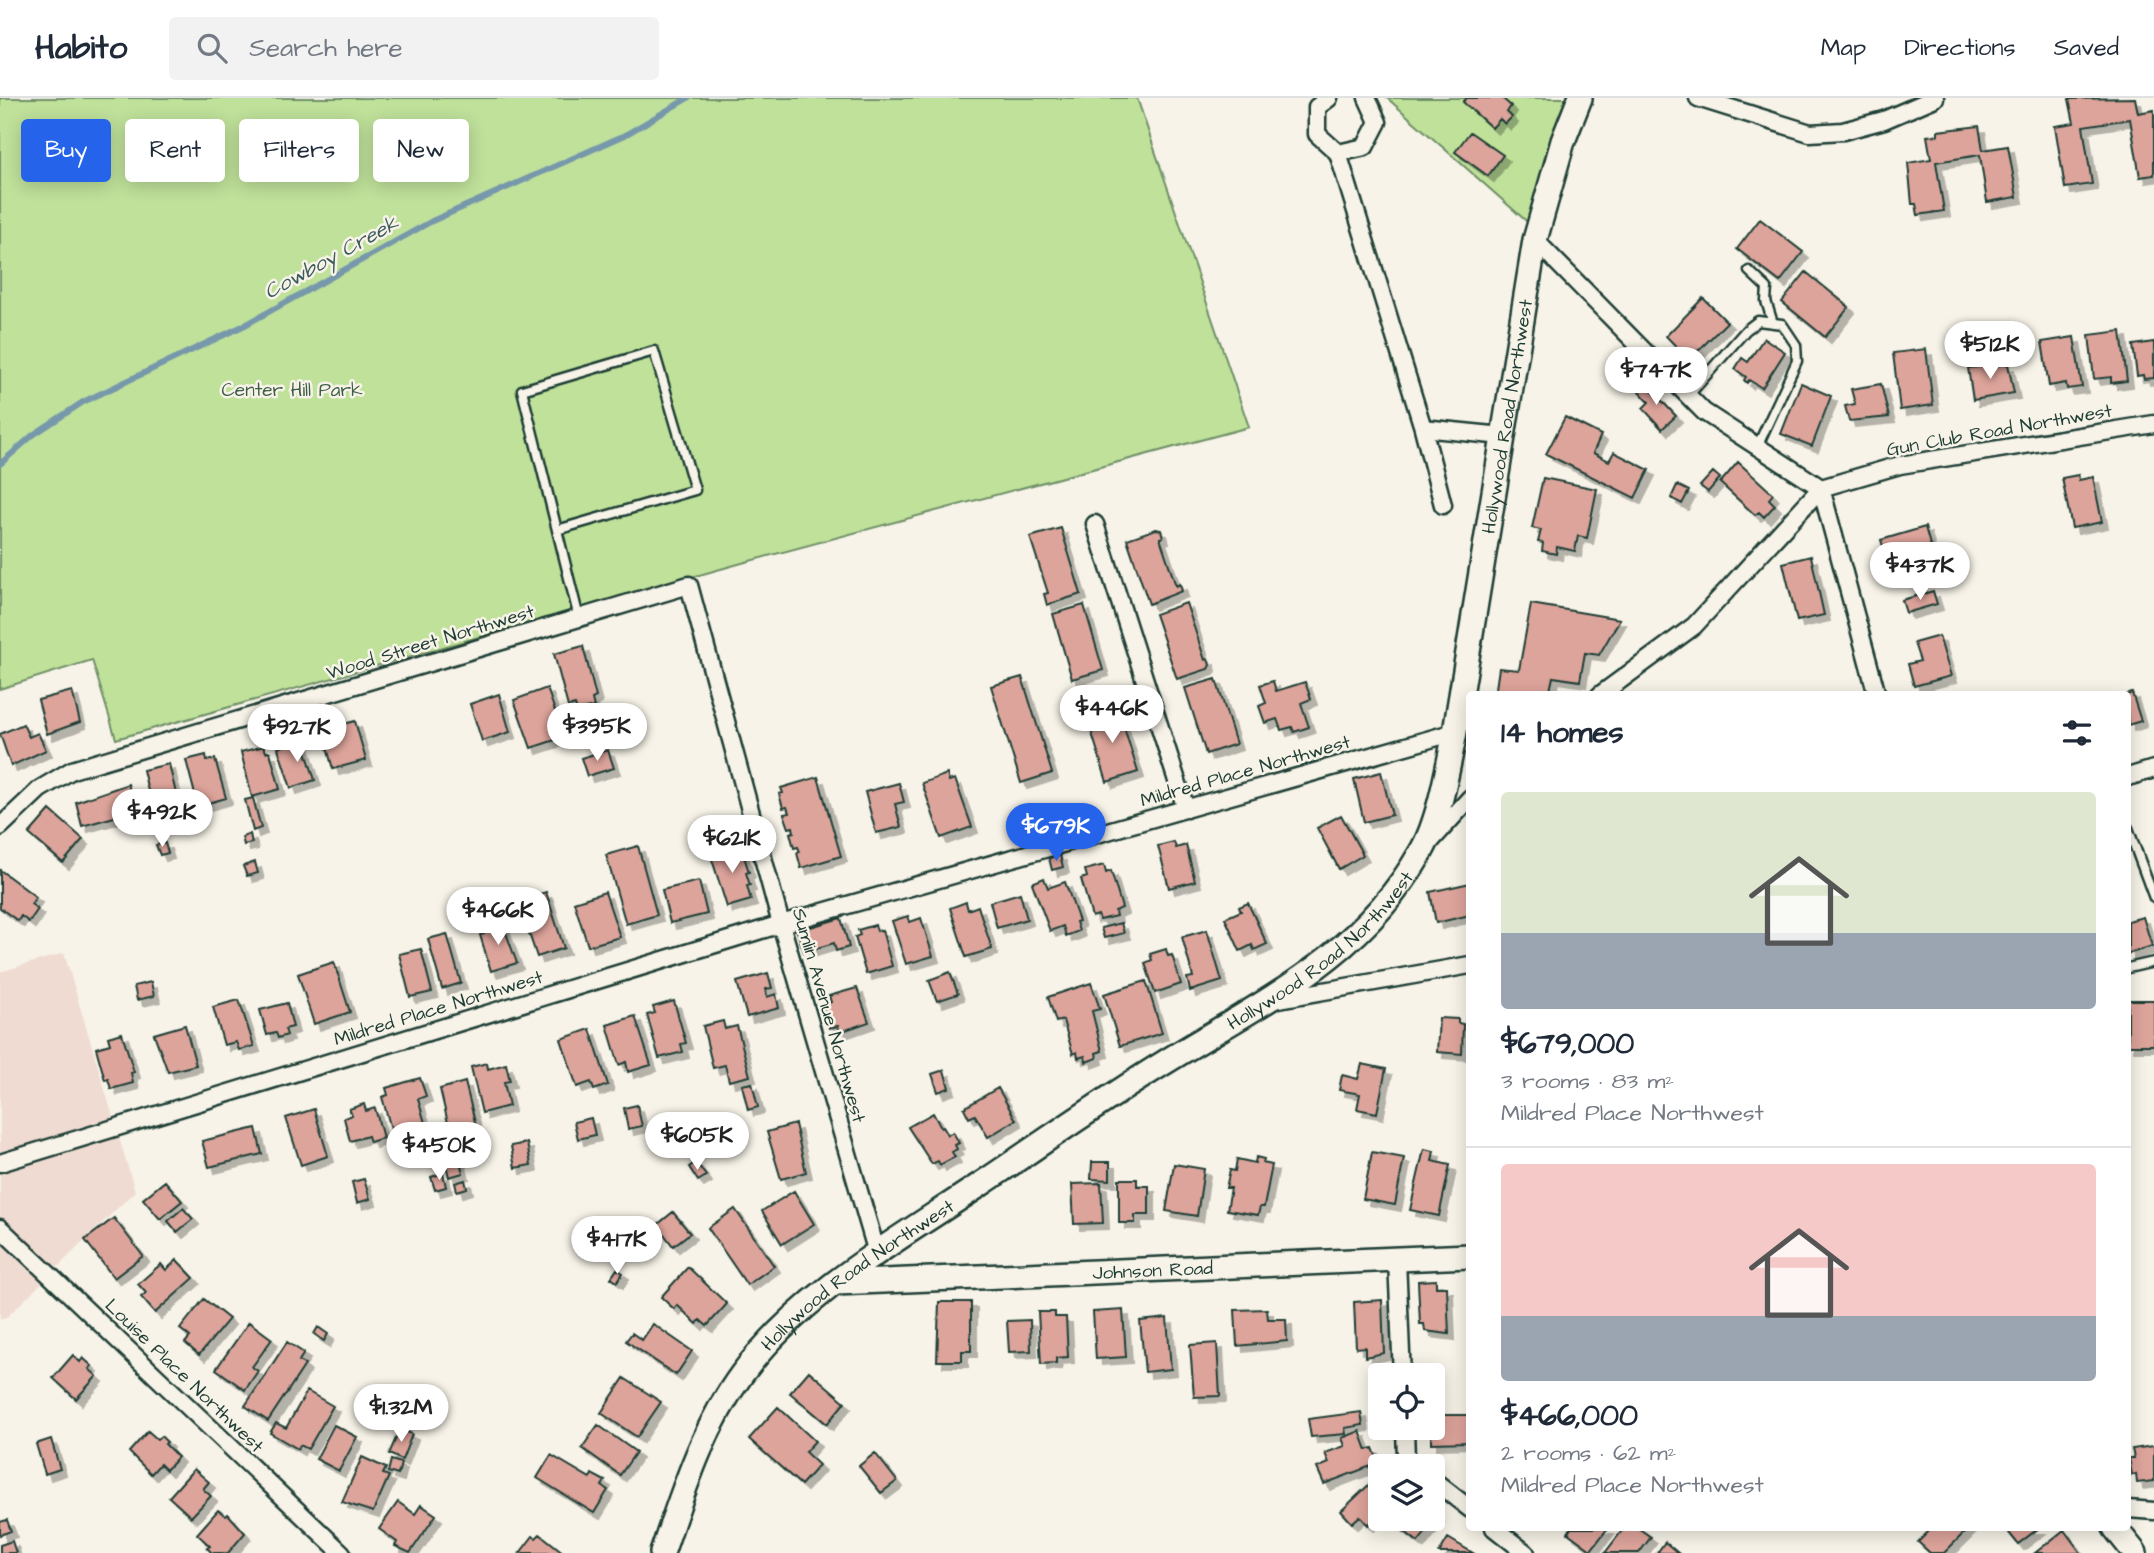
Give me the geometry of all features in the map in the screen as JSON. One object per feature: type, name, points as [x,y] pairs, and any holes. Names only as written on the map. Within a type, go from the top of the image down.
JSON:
[{"type":"street","points":[[1329,98],[1317,107],[1317,134],[1338,152],[1423,428],[1443,505]]},
{"type":"street","points":[[1338,152],[1365,147],[1378,122],[1367,98]]},
{"type":"street","name":"Hollywood Road Northwest","points":[[662,1553],[710,1428],[741,1376],[798,1315],[877,1253],[1165,1061],[1271,1000],[1323,965],[1359,933],[1422,851],[1444,783],[1455,732],[1535,240],[1563,141],[1580,98]]},
{"type":"street","points":[[1698,98],[1810,133],[1843,131],[1884,120],[1934,98]]},
{"type":"street","points":[[1535,240],[1704,412],[1821,488],[1876,691]]},
{"type":"street","name":"Gun Club Road Northwest","points":[[1821,488],[1900,465],[2154,424]]},
{"type":"street","points":[[1423,428],[1503,436]]},
{"type":"street","points":[[1605,691],[1694,626],[1821,488]]},
{"type":"street","points":[[1095,524],[1186,809]]},
{"type":"street","name":"Wood Street Northwest","points":[[0,827],[40,789],[72,770],[688,585]]},
{"type":"street","name":"Sumlin Avenue Northwest","points":[[688,585],[781,924],[877,1253]]},
{"type":"street","name":"Mildred Place Northwest","points":[[0,1163],[781,924],[1455,732]]},
{"type":"street","points":[[2131,776],[2154,769]]},
{"type":"street","points":[[1422,851],[1466,802]]},
{"type":"street","points":[[1271,1000],[1466,966]]},
{"type":"street","name":"Louise Place Northwest","points":[[0,1228],[342,1553]]},
{"type":"street","name":"Johnson Road","points":[[836,1283],[1466,1256]]},
{"type":"street","points":[[1397,1260],[1401,1363]]},
{"type":"street","points":[[1445,1489],[1466,1506]]},
{"type":"street","points":[[2131,1509],[2154,1511]]},
{"type":"street","points":[[1498,1531],[1527,1553]]},
{"type":"street","points":[[2117,1531],[2135,1553]]},
{"type":"lane","points":[[1749,271],[1767,288],[1766,301],[1772,320]]},
{"type":"lane","points":[[1688,397],[1746,330],[1758,321],[1772,320],[1782,324],[1796,345],[1797,361],[1757,447]]},
{"type":"lane","points":[[557,530],[695,490],[654,351],[522,390],[557,530],[579,618]]},
{"type":"lane","points":[[2131,836],[2154,898]]},
{"type":"lane","points":[[2131,967],[2154,962]]},
{"type":"shaded area","points":[[64,953],[135,1191],[8,1316],[0,1319],[0,972]]},
{"type":"green space","name":"Center Hill Park","points":[[0,98],[1137,98],[1249,427],[742,563],[116,739],[92,660],[0,689]]},
{"type":"green space","points":[[1387,98],[1589,98],[1542,235]]},
{"type":"building","points":[[1467,98],[1502,98],[1511,106],[1507,112],[1512,117],[1505,124],[1500,119],[1492,128],[1463,102]]},
{"type":"building","points":[[2135,98],[2138,113],[2154,110],[2154,175],[2140,177],[2130,119],[2083,126],[2092,184],[2065,188],[2055,126],[2074,123],[2069,99]]},
{"type":"building","points":[[1979,126],[1983,150],[2008,146],[2017,197],[1987,202],[1980,155],[1936,162],[1944,211],[1918,215],[1916,204],[1912,204],[1908,163],[1931,159],[1927,136],[1938,135],[1938,131]]},
{"type":"building","points":[[1470,132],[1503,155],[1488,176],[1455,152]]},
{"type":"building","points":[[1760,219],[1803,252],[1780,282],[1737,249]]},
{"type":"building","points":[[1806,272],[1849,307],[1825,337],[1782,302]]},
{"type":"building","points":[[1703,298],[1727,322],[1689,360],[1666,336]]},
{"type":"building","points":[[2121,331],[2127,381],[2111,383],[2111,377],[2094,379],[2089,335]]},
{"type":"building","points":[[2074,337],[2082,387],[2067,389],[2066,383],[2049,386],[2042,342]]},
{"type":"building","points":[[1764,338],[1785,352],[1762,388],[1749,380],[1747,383],[1744,380],[1746,377],[1735,369],[1742,358],[1748,362]]},
{"type":"building","points":[[2154,342],[2154,378],[2144,379],[2143,375],[2137,376],[2133,345]]},
{"type":"building","points":[[1926,349],[1933,405],[1900,410],[1893,353]]},
{"type":"building","points":[[2008,364],[2014,393],[1973,400],[1968,368]]},
{"type":"building","points":[[1644,382],[1676,416],[1662,429],[1643,408],[1649,402],[1637,389]]},
{"type":"building","points":[[1801,383],[1831,396],[1812,446],[1781,434]]},
{"type":"building","points":[[1881,384],[1889,417],[1849,421],[1845,406],[1855,404],[1851,389]]},
{"type":"building","points":[[1565,417],[1601,435],[1593,453],[1609,461],[1614,452],[1649,470],[1635,498],[1546,454]]},
{"type":"building","points":[[1738,462],[1773,494],[1769,499],[1775,505],[1764,517],[1759,512],[1755,515],[1720,483]]},
{"type":"building","points":[[1713,472],[1720,478],[1708,492],[1700,486]]},
{"type":"building","points":[[2078,475],[2079,480],[2093,477],[2102,522],[2072,528],[2062,478]]},
{"type":"building","points":[[1543,478],[1597,489],[1587,538],[1578,536],[1575,551],[1557,547],[1556,554],[1542,551],[1543,543],[1538,542],[1541,530],[1532,528]]},
{"type":"building","points":[[1677,485],[1689,491],[1682,504],[1671,498]]},
{"type":"building","points":[[1925,527],[1935,563],[1905,572],[1903,564],[1890,568],[1881,540]]},
{"type":"building","points":[[1061,528],[1081,594],[1047,605],[1044,594],[1048,593],[1030,537]]},
{"type":"building","points":[[1156,529],[1161,530],[1163,537],[1160,538],[1176,586],[1180,584],[1182,591],[1149,604],[1127,539]]},
{"type":"building","points":[[1811,556],[1824,615],[1797,621],[1783,563]]},
{"type":"building","points":[[1933,591],[1937,604],[1906,613],[1902,600]]},
{"type":"building","points":[[1186,603],[1205,660],[1208,659],[1210,665],[1208,669],[1177,679],[1155,614]]},
{"type":"building","points":[[1531,604],[1620,619],[1599,655],[1585,653],[1580,681],[1553,677],[1550,691],[1496,691],[1499,668],[1519,670]]},
{"type":"building","points":[[1084,605],[1103,670],[1072,679],[1053,614]]},
{"type":"building","points":[[1939,636],[1951,676],[1914,686],[1908,664],[1920,661],[1914,643]]},
{"type":"building","points":[[583,646],[596,697],[592,699],[594,707],[577,711],[575,705],[568,707],[554,654]]},
{"type":"building","points":[[1022,677],[1052,773],[1021,783],[991,686]]},
{"type":"building","points":[[1216,679],[1236,744],[1206,754],[1185,688]]},
{"type":"building","points":[[1273,681],[1276,691],[1305,682],[1311,699],[1301,703],[1309,727],[1294,732],[1292,727],[1281,730],[1277,719],[1265,723],[1259,706],[1266,703],[1260,685]]},
{"type":"building","points":[[547,688],[564,737],[531,748],[514,700]]},
{"type":"building","points":[[72,691],[80,722],[47,734],[38,700]]},
{"type":"building","points":[[2131,693],[2141,721],[2131,724]]},
{"type":"building","points":[[499,694],[510,732],[482,741],[470,704]]},
{"type":"building","points":[[1118,708],[1138,772],[1107,782],[1087,717]]},
{"type":"building","points":[[355,721],[366,760],[333,769],[322,730]]},
{"type":"building","points":[[23,724],[29,737],[38,733],[46,750],[11,766],[0,734]]},
{"type":"building","points":[[302,739],[315,780],[291,788],[278,748]]},
{"type":"building","points":[[264,746],[266,752],[270,752],[280,789],[252,797],[241,752]]},
{"type":"building","points":[[608,750],[614,768],[587,776],[581,758]]},
{"type":"building","points":[[206,755],[207,761],[215,759],[226,798],[198,806],[186,760]]},
{"type":"building","points":[[169,764],[179,806],[153,812],[143,770]]},
{"type":"building","points":[[1381,772],[1392,815],[1364,822],[1354,779]]},
{"type":"building","points":[[947,774],[949,781],[955,779],[972,827],[941,838],[922,783]]},
{"type":"building","points":[[818,777],[841,856],[801,868],[797,853],[800,852],[798,847],[794,848],[790,833],[794,832],[793,827],[789,828],[784,814],[789,813],[787,807],[783,808],[779,794],[783,793],[781,788]]},
{"type":"building","points":[[899,783],[904,802],[895,804],[901,827],[876,833],[865,792]]},
{"type":"building","points":[[128,784],[136,811],[82,826],[76,802]]},
{"type":"building","points":[[253,798],[261,828],[253,831],[245,800]]},
{"type":"building","points":[[50,810],[83,839],[63,863],[29,834]]},
{"type":"building","points":[[1341,815],[1363,855],[1339,869],[1317,828]]},
{"type":"building","points":[[250,834],[252,843],[244,845],[242,837]]},
{"type":"building","points":[[1174,842],[1176,848],[1186,845],[1195,881],[1169,888],[1158,846]]},
{"type":"building","points":[[165,843],[168,853],[160,855],[156,845]]},
{"type":"building","points":[[740,844],[749,872],[746,873],[751,900],[727,907],[710,853]]},
{"type":"building","points":[[638,846],[657,915],[626,924],[606,855]]},
{"type":"building","points":[[1060,855],[1063,867],[1052,870],[1049,858]]},
{"type":"building","points":[[255,862],[258,873],[247,876],[243,866]]},
{"type":"building","points":[[1104,865],[1106,873],[1111,871],[1122,908],[1115,911],[1116,916],[1100,920],[1098,915],[1092,917],[1081,879],[1087,877],[1085,870]]},
{"type":"building","points":[[0,870],[36,897],[31,904],[38,909],[29,922],[21,916],[18,921],[0,908]]},
{"type":"building","points":[[1044,878],[1048,888],[1065,882],[1079,921],[1076,922],[1079,931],[1066,936],[1063,926],[1050,931],[1032,883]]},
{"type":"building","points":[[699,881],[707,914],[670,923],[662,890]]},
{"type":"building","points":[[1466,884],[1466,916],[1436,923],[1430,892]]},
{"type":"building","points":[[546,892],[564,948],[537,957],[518,901]]},
{"type":"building","points":[[605,892],[620,937],[588,946],[574,902]]},
{"type":"building","points":[[1020,893],[1027,919],[997,928],[990,902]]},
{"type":"building","points":[[966,902],[968,910],[978,906],[992,949],[966,957],[950,908]]},
{"type":"building","points":[[1248,903],[1267,944],[1254,950],[1252,945],[1240,951],[1225,918],[1241,911],[1239,907]]},
{"type":"building","points":[[908,916],[910,922],[921,918],[933,956],[906,964],[892,921]]},
{"type":"building","points":[[2143,917],[2152,946],[2131,953],[2131,920]]},
{"type":"building","points":[[841,918],[849,947],[836,951],[834,943],[804,952],[797,931]]},
{"type":"building","points":[[502,922],[517,963],[491,971],[480,935],[484,934],[482,928]]},
{"type":"building","points":[[1121,923],[1124,933],[1104,938],[1101,928]]},
{"type":"building","points":[[875,925],[877,931],[882,930],[892,966],[866,974],[855,937],[860,935],[858,930]]},
{"type":"building","points":[[1207,930],[1222,981],[1190,991],[1187,978],[1193,977],[1182,937]]},
{"type":"building","points":[[447,934],[461,983],[442,989],[428,939]]},
{"type":"building","points":[[421,949],[432,992],[410,997],[399,954]]},
{"type":"building","points":[[1166,949],[1168,956],[1172,955],[1181,984],[1155,993],[1145,963],[1152,960],[1150,954]]},
{"type":"building","points":[[334,962],[350,1012],[314,1024],[298,974]]},
{"type":"building","points":[[950,972],[958,994],[937,1001],[929,980]]},
{"type":"building","points":[[768,973],[772,988],[766,989],[767,997],[776,994],[779,1008],[747,1017],[737,982]]},
{"type":"building","points":[[1146,981],[1162,1033],[1120,1046],[1104,994]]},
{"type":"building","points":[[151,982],[154,996],[137,1000],[134,986]]},
{"type":"building","points":[[1091,983],[1100,1009],[1092,1011],[1102,1051],[1096,1053],[1097,1058],[1086,1062],[1085,1056],[1078,1058],[1077,1052],[1073,1054],[1063,1020],[1056,1022],[1048,997]]},
{"type":"building","points":[[857,988],[869,1022],[840,1032],[838,1026],[829,1028],[822,1005],[831,1002],[829,996]]},
{"type":"building","points":[[239,1000],[254,1046],[239,1050],[236,1042],[224,1045],[213,1007]]},
{"type":"building","points":[[2131,1000],[2154,1000],[2154,1045],[2131,1045]]},
{"type":"building","points":[[674,1001],[686,1043],[681,1044],[683,1052],[659,1058],[647,1015],[655,1013],[653,1007]]},
{"type":"building","points":[[287,1003],[293,1027],[285,1029],[287,1035],[278,1038],[276,1033],[267,1035],[260,1010]]},
{"type":"building","points":[[635,1016],[651,1065],[628,1072],[626,1062],[619,1065],[607,1025]]},
{"type":"building","points":[[1439,1018],[1458,1019],[1458,1023],[1463,1024],[1462,1054],[1437,1052]]},
{"type":"building","points":[[723,1021],[725,1029],[737,1026],[750,1076],[729,1081],[725,1065],[713,1068],[703,1026]]},
{"type":"building","points":[[185,1025],[196,1065],[168,1072],[154,1034]]},
{"type":"building","points":[[590,1029],[608,1085],[594,1090],[591,1082],[577,1087],[561,1039]]},
{"type":"building","points":[[122,1033],[134,1072],[131,1073],[133,1083],[111,1089],[108,1079],[105,1080],[96,1048],[110,1044],[108,1037]]},
{"type":"building","points":[[487,1063],[488,1069],[506,1064],[510,1081],[504,1082],[509,1106],[482,1113],[471,1067]]},
{"type":"building","points":[[1362,1064],[1386,1069],[1377,1113],[1357,1109],[1360,1094],[1339,1090],[1342,1075],[1358,1079]]},
{"type":"building","points":[[944,1070],[949,1088],[938,1092],[932,1074]]},
{"type":"building","points":[[420,1078],[426,1096],[418,1099],[426,1126],[420,1128],[421,1133],[403,1138],[401,1133],[393,1136],[382,1097],[388,1095],[386,1088]]},
{"type":"building","points":[[465,1082],[478,1134],[452,1140],[440,1089]]},
{"type":"building","points":[[752,1083],[758,1107],[748,1110],[742,1085]]},
{"type":"building","points":[[998,1088],[1016,1120],[988,1137],[975,1115],[969,1118],[964,1108]]},
{"type":"building","points":[[364,1104],[366,1111],[375,1108],[383,1138],[370,1142],[368,1136],[350,1141],[344,1118],[352,1115],[349,1109]]},
{"type":"building","points":[[637,1105],[642,1126],[628,1129],[624,1108]]},
{"type":"building","points":[[314,1109],[328,1156],[301,1165],[286,1118]]},
{"type":"building","points":[[933,1113],[941,1128],[943,1127],[948,1135],[953,1132],[959,1143],[955,1145],[957,1149],[952,1152],[955,1157],[940,1165],[938,1161],[932,1164],[908,1127]]},
{"type":"building","points":[[591,1118],[595,1135],[578,1139],[574,1122]]},
{"type":"building","points":[[795,1124],[806,1172],[781,1179],[767,1132]]},
{"type":"building","points":[[256,1128],[262,1154],[209,1167],[202,1141]]},
{"type":"building","points":[[527,1143],[531,1165],[515,1168],[511,1146]]},
{"type":"building","points":[[1424,1149],[1434,1151],[1432,1161],[1450,1165],[1439,1216],[1410,1210]]},
{"type":"building","points":[[1372,1152],[1404,1158],[1395,1205],[1363,1199]]},
{"type":"building","points":[[1256,1157],[1264,1159],[1263,1163],[1272,1165],[1264,1207],[1260,1207],[1258,1215],[1227,1210],[1231,1188],[1226,1188],[1230,1170],[1235,1171],[1237,1159],[1255,1163]]},
{"type":"building","points":[[459,1158],[463,1173],[449,1177],[445,1161]]},
{"type":"building","points":[[696,1162],[706,1176],[698,1181],[689,1167]]},
{"type":"building","points":[[1092,1162],[1110,1162],[1110,1180],[1091,1179]]},
{"type":"building","points":[[1174,1164],[1204,1169],[1197,1216],[1166,1211]]},
{"type":"building","points":[[443,1173],[446,1187],[435,1190],[431,1177]]},
{"type":"building","points":[[364,1179],[370,1199],[357,1203],[352,1182]]},
{"type":"building","points":[[1119,1179],[1137,1179],[1137,1186],[1149,1186],[1149,1215],[1135,1215],[1135,1223],[1119,1223]]},
{"type":"building","points":[[465,1180],[467,1188],[457,1191],[455,1183]]},
{"type":"building","points":[[165,1181],[182,1201],[160,1219],[143,1199]]},
{"type":"building","points":[[1101,1183],[1103,1223],[1074,1224],[1072,1184]]},
{"type":"building","points":[[794,1191],[814,1224],[782,1244],[762,1211]]},
{"type":"building","points":[[183,1208],[193,1219],[177,1232],[168,1221]]},
{"type":"building","points":[[735,1209],[774,1266],[747,1285],[708,1228]]},
{"type":"building","points":[[673,1212],[690,1233],[673,1246],[657,1225]]},
{"type":"building","points":[[114,1218],[143,1256],[114,1278],[85,1240]]},
{"type":"building","points":[[177,1260],[194,1278],[155,1313],[141,1297],[146,1293],[138,1284],[161,1264],[166,1270]]},
{"type":"building","points":[[688,1267],[727,1304],[707,1326],[700,1320],[697,1324],[677,1305],[674,1309],[661,1297]]},
{"type":"building","points":[[617,1269],[623,1273],[617,1282],[611,1278]]},
{"type":"building","points":[[1436,1280],[1436,1287],[1447,1287],[1449,1334],[1425,1331],[1424,1324],[1420,1324],[1418,1281]]},
{"type":"building","points":[[204,1299],[229,1319],[199,1355],[185,1343],[190,1337],[180,1329]]},
{"type":"building","points":[[1382,1300],[1384,1353],[1365,1357],[1365,1347],[1356,1348],[1354,1302]]},
{"type":"building","points":[[939,1302],[971,1302],[971,1351],[962,1351],[962,1361],[937,1361]]},
{"type":"building","points":[[1267,1309],[1268,1319],[1286,1319],[1287,1341],[1237,1346],[1235,1310]]},
{"type":"building","points":[[1123,1310],[1126,1357],[1096,1359],[1093,1312]]},
{"type":"building","points":[[1038,1312],[1055,1312],[1055,1317],[1066,1317],[1068,1357],[1056,1358],[1056,1363],[1041,1364]]},
{"type":"building","points":[[1167,1318],[1171,1369],[1145,1372],[1140,1321]]},
{"type":"building","points":[[1030,1320],[1031,1351],[1009,1352],[1007,1321]]},
{"type":"building","points":[[249,1322],[272,1339],[252,1367],[258,1371],[245,1390],[216,1369]]},
{"type":"building","points":[[653,1324],[692,1351],[676,1375],[626,1341],[632,1333],[642,1340]]},
{"type":"building","points":[[318,1327],[328,1334],[324,1341],[314,1334]]},
{"type":"building","points":[[287,1342],[304,1353],[299,1361],[305,1365],[268,1421],[245,1406]]},
{"type":"building","points":[[1217,1343],[1220,1396],[1194,1397],[1190,1345]]},
{"type":"building","points":[[73,1355],[80,1362],[83,1358],[92,1366],[89,1369],[97,1376],[76,1399],[53,1378]]},
{"type":"building","points":[[809,1371],[845,1402],[827,1424],[790,1393]]},
{"type":"building","points":[[624,1378],[661,1402],[637,1437],[601,1413]]},
{"type":"building","points":[[307,1391],[333,1406],[308,1449],[300,1445],[298,1449],[270,1433],[276,1423],[286,1428]]},
{"type":"building","points":[[778,1407],[815,1441],[805,1452],[819,1465],[801,1485],[749,1439]]},
{"type":"building","points":[[1361,1412],[1363,1425],[1345,1428],[1346,1434],[1311,1437],[1308,1419]]},
{"type":"building","points":[[1445,1415],[1466,1415],[1466,1442],[1431,1443],[1431,1440],[1445,1440]]},
{"type":"building","points":[[334,1425],[357,1437],[339,1471],[316,1459]]},
{"type":"building","points":[[598,1425],[636,1452],[620,1475],[582,1448]]},
{"type":"building","points":[[400,1429],[412,1434],[402,1460],[389,1454]]},
{"type":"building","points":[[148,1431],[157,1439],[161,1436],[178,1457],[166,1470],[160,1464],[151,1474],[129,1452]]},
{"type":"building","points":[[1360,1431],[1367,1450],[1373,1448],[1375,1454],[1368,1454],[1368,1467],[1324,1484],[1317,1468],[1329,1463],[1325,1453],[1345,1446],[1342,1438]]},
{"type":"building","points":[[51,1439],[60,1469],[45,1474],[36,1444]]},
{"type":"building","points":[[2154,1446],[2154,1481],[2137,1483],[2136,1474],[2132,1475],[2131,1469],[2131,1458],[2134,1458],[2132,1449]]},
{"type":"building","points":[[875,1453],[897,1481],[881,1493],[859,1466]]},
{"type":"building","points":[[551,1455],[590,1478],[592,1474],[605,1481],[602,1486],[608,1490],[594,1513],[537,1478]]},
{"type":"building","points":[[362,1457],[386,1468],[383,1474],[389,1476],[373,1512],[342,1502]]},
{"type":"building","points":[[391,1460],[401,1463],[398,1475],[388,1472]]},
{"type":"building","points":[[194,1469],[209,1482],[203,1489],[211,1496],[191,1517],[169,1497]]},
{"type":"building","points":[[1368,1486],[1368,1525],[1360,1516],[1352,1523],[1341,1511]]},
{"type":"building","points":[[398,1502],[415,1514],[421,1505],[436,1515],[410,1553],[395,1546],[397,1542],[379,1529]]},
{"type":"building","points":[[218,1510],[226,1516],[228,1514],[245,1533],[228,1553],[212,1553],[207,1548],[210,1546],[197,1534]]},
{"type":"building","points":[[7,1520],[11,1531],[0,1535],[0,1522]]},
{"type":"building","points":[[1404,1531],[1427,1531],[1418,1542]]},
{"type":"building","points":[[1569,1531],[1606,1531],[1591,1550],[1568,1533]]},
{"type":"building","points":[[1622,1531],[1642,1531],[1651,1537],[1639,1553],[1605,1553]]},
{"type":"building","points":[[1929,1531],[1966,1531],[1944,1553],[1930,1553],[1918,1542]]},
{"type":"building","points":[[2007,1531],[2035,1531],[2018,1544]]},
{"type":"building","points":[[2065,1531],[2081,1553],[2035,1553]]},
{"type":"building","points":[[540,1534],[564,1553],[520,1553],[533,1536],[536,1538]]},
{"type":"building","points":[[1448,1538],[1473,1553],[1439,1553]]},
{"type":"building","points":[[12,1541],[16,1553],[0,1553],[0,1545]]},
{"type":"building","points":[[1665,1542],[1678,1553],[1657,1553]]},
{"type":"waterway","name":"Cowboy Creek","points":[[0,464],[33,435],[83,402],[247,324],[432,221],[625,135],[688,98]]}]
